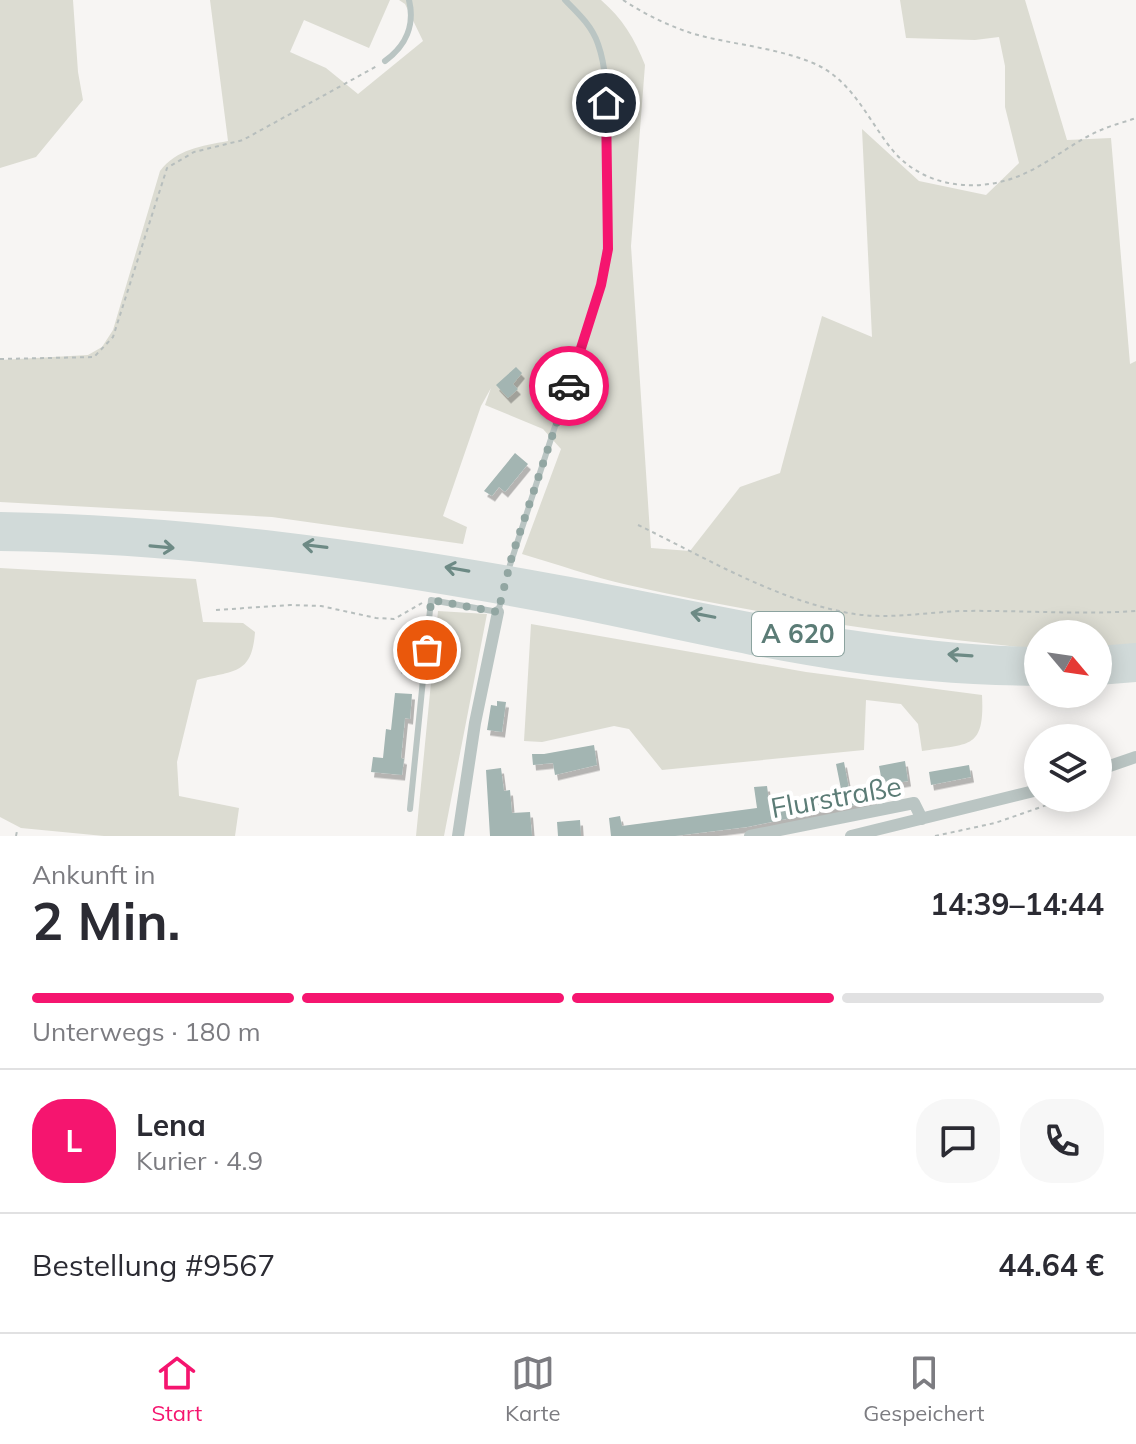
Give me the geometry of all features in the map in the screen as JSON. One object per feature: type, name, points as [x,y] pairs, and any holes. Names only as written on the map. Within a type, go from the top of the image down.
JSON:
[{"type":"highway","name":"A 620","points":[[0,523],[156,529],[255,538],[391,566],[848,643],[945,654],[1024,657]]},
{"type":"highway","name":"A 620","points":[[0,540],[108,542],[391,566]]},
{"type":"highway","name":"A 620","points":[[560,595],[850,661],[951,672],[1024,675]]},
{"type":"highway","points":[[1112,656],[1136,654]]},
{"type":"highway","points":[[1112,673],[1136,671]]},
{"type":"street","points":[[458,836],[475,723],[498,612]]},
{"type":"street","points":[[1112,765],[1136,757]]},
{"type":"street","points":[[851,836],[1024,794]]},
{"type":"street","name":"Flurstraße","points":[[750,836],[914,803],[922,819]]},
{"type":"lane","points":[[385,61],[401,48],[408,35],[411,20],[409,0]]},
{"type":"lane","points":[[410,809],[431,600],[498,612],[512,556],[601,285],[608,249],[603,58],[597,40],[584,19],[565,0]]},
{"type":"path","points":[[623,0],[669,25],[697,35],[761,47],[815,64],[835,75],[904,163],[937,182],[977,185],[1024,174],[1103,129],[1136,118]]},
{"type":"path","points":[[0,359],[94,357],[113,337],[167,168],[194,152],[243,140],[385,61]]},
{"type":"path","points":[[638,525],[775,590],[822,607],[861,616],[961,611],[1084,614],[1136,611]]},
{"type":"path","points":[[216,610],[277,605],[321,606],[394,619],[431,600]]},
{"type":"path","points":[[935,836],[995,823],[1027,812]]},
{"type":"path","points":[[16,836],[17,831]]},
{"type":"shaded area","points":[[0,0],[73,0],[83,100],[36,157],[0,168]]},
{"type":"shaded area","points":[[210,0],[390,0],[369,48],[304,20],[290,52],[326,68],[358,94],[423,41],[405,4],[399,0],[601,0],[622,22],[645,65],[631,246],[651,548],[690,551],[740,487],[780,473],[822,316],[872,337],[862,129],[919,181],[986,195],[1019,163],[1005,107],[1005,66],[999,37],[975,40],[906,38],[900,0],[1025,0],[1067,140],[1111,138],[1130,364],[1136,361],[1136,646],[1112,647],[1112,620],[1024,620],[1024,648],[727,606],[628,585],[522,554],[561,449],[543,429],[485,405],[491,388],[481,406],[443,516],[467,527],[463,544],[272,517],[0,502],[0,360],[88,355],[102,347],[113,330],[160,171],[182,153],[228,141]]},
{"type":"shaded area","points":[[0,568],[196,579],[203,622],[243,623],[255,632],[250,657],[245,664],[230,672],[197,680],[177,762],[179,796],[239,808],[235,836],[104,836],[21,828],[0,817]]},
{"type":"shaded area","points":[[438,611],[487,614],[444,836],[416,836]]},
{"type":"shaded area","points":[[531,624],[806,672],[982,695],[980,726],[976,735],[962,745],[922,751],[918,724],[901,704],[866,700],[864,750],[662,770],[629,729],[614,726],[542,742],[524,741]]},
{"type":"building","points":[[516,367],[522,373],[513,384],[518,389],[508,398],[496,385]]},
{"type":"building","points":[[515,453],[528,464],[505,492],[499,487],[492,496],[484,491]]},
{"type":"building","points":[[400,649],[417,650],[415,669],[398,668]]},
{"type":"building","points":[[395,693],[412,694],[410,719],[405,718],[402,775],[371,772],[373,757],[383,758],[386,729],[391,730]]},
{"type":"building","points":[[497,701],[506,702],[502,732],[487,730],[491,705],[497,706]]},
{"type":"building","points":[[594,745],[597,765],[555,775],[553,763],[533,765],[532,754]]},
{"type":"building","points":[[905,761],[908,781],[882,782],[879,766]]},
{"type":"building","points":[[844,762],[849,789],[871,785],[874,801],[747,827],[675,836],[611,836],[609,818],[620,816],[622,826],[757,808],[754,787],[767,786],[770,808],[842,794],[836,764]]},
{"type":"building","points":[[969,765],[971,777],[931,785],[929,772]]},
{"type":"building","points":[[501,768],[504,791],[510,790],[512,813],[530,812],[532,836],[490,836],[486,770]]},
{"type":"building","points":[[580,820],[581,836],[558,836],[557,822]]},
{"type":"way so far","points":[[427,650],[431,600],[498,612],[512,556],[569,386]]},
{"type":"route","points":[[569,386],[601,285],[608,249],[606,103]]}]
